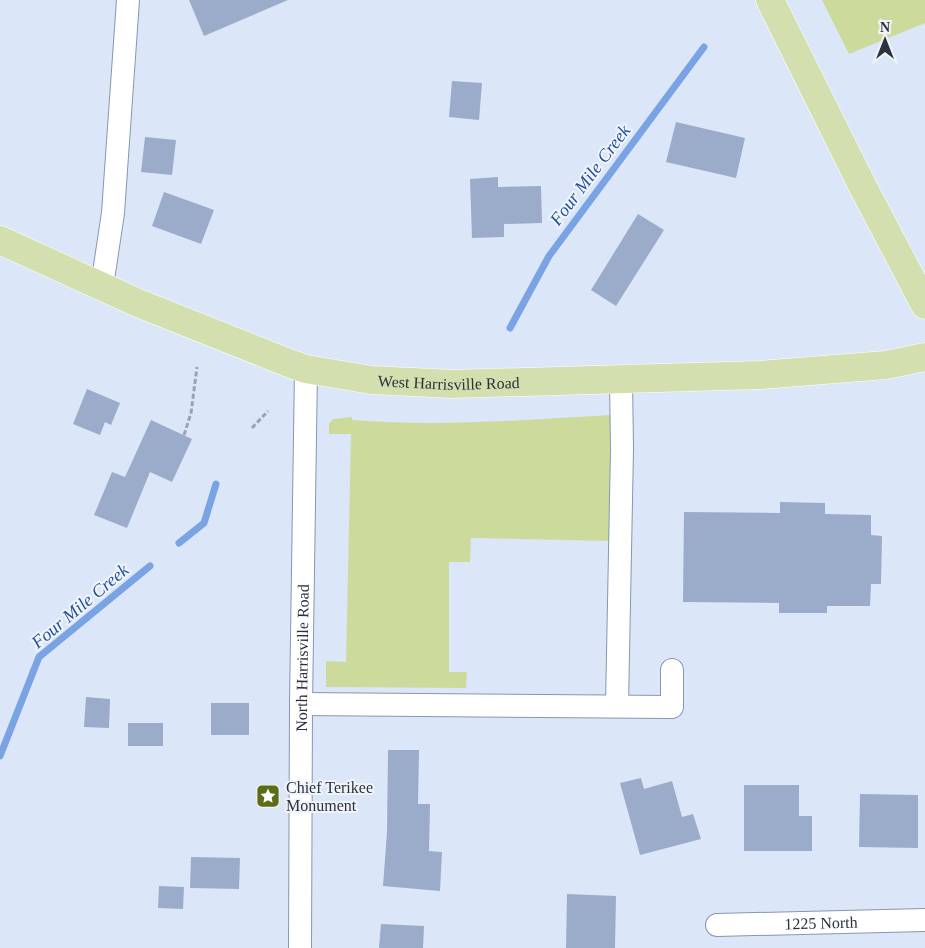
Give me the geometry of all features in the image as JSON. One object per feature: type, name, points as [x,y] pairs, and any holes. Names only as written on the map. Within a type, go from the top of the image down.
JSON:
[{"type":"main road","points":[[770,0],[863,187],[925,304]]},
{"type":"main road","name":"West Harrisville Road","points":[[0,240],[138,303],[306,369],[371,380],[453,384],[760,375],[886,365],[925,357]]},
{"type":"street","points":[[102,286],[116,170],[128,0]]},
{"type":"street","name":"North Harrisville Road","points":[[300,948],[301,704],[306,369]]},
{"type":"street","points":[[617,706],[622,449],[621,380]]},
{"type":"street","points":[[301,704],[672,707],[672,670]]},
{"type":"street","name":"1225 North","points":[[717,925],[925,920]]},
{"type":"path","points":[[184,435],[192,413],[197,367]]},
{"type":"path","points":[[252,428],[268,411]]},
{"type":"green space","points":[[822,0],[925,0],[925,23],[849,54]]},
{"type":"green space","points":[[611,415],[611,541],[471,538],[470,562],[449,562],[449,672],[467,672],[466,688],[326,687],[326,661],[346,662],[351,434],[329,434],[329,424],[333,419],[352,417],[352,420],[384,422],[449,423]]},
{"type":"building","points":[[189,0],[288,0],[204,36]]},
{"type":"building","points":[[452,81],[482,83],[479,120],[449,117]]},
{"type":"building","points":[[676,122],[745,138],[736,178],[666,162]]},
{"type":"building","points":[[145,137],[176,140],[172,175],[141,172]]},
{"type":"building","points":[[498,177],[498,187],[541,186],[542,223],[504,224],[504,237],[472,238],[470,179]]},
{"type":"building","points":[[164,192],[214,210],[201,244],[152,226]]},
{"type":"building","points":[[638,214],[664,230],[616,306],[591,290]]},
{"type":"building","points":[[87,389],[120,403],[111,425],[105,422],[100,435],[73,424]]},
{"type":"building","points":[[151,420],[192,439],[172,482],[150,472],[127,528],[94,515],[112,472],[125,477]]},
{"type":"building","points":[[780,502],[825,503],[825,514],[871,515],[871,535],[882,536],[881,584],[871,584],[870,606],[827,606],[827,613],[779,613],[779,603],[683,602],[684,512],[780,513]]},
{"type":"building","points":[[86,697],[110,699],[109,728],[84,727]]},
{"type":"building","points":[[211,703],[249,703],[249,735],[211,735]]},
{"type":"building","points":[[128,723],[163,723],[163,746],[128,746]]},
{"type":"building","points":[[388,750],[419,750],[418,804],[430,804],[429,851],[442,852],[440,891],[383,886],[387,832]]},
{"type":"building","points":[[641,778],[644,789],[672,781],[682,817],[693,814],[701,839],[640,855],[620,783]]},
{"type":"building","points":[[744,785],[799,785],[799,816],[812,816],[812,851],[744,851]]},
{"type":"building","points":[[860,794],[918,795],[918,848],[859,847]]},
{"type":"building","points":[[191,857],[240,858],[239,889],[190,888]]},
{"type":"building","points":[[159,886],[184,887],[183,909],[158,908]]},
{"type":"building","points":[[567,894],[616,896],[615,948],[566,948]]},
{"type":"building","points":[[381,924],[424,926],[423,948],[379,948]]},
{"type":"waterway","name":"Four Mile Creek","points":[[510,328],[549,256],[704,47]]},
{"type":"waterway","name":"Four Mile Creek","points":[[179,543],[204,523],[216,484]]},
{"type":"waterway","name":"Four Mile Creek","points":[[0,756],[39,657],[150,566]]},
{"type":"place","name":"Chief Terikee Monument","points":[[268,796]]}]
